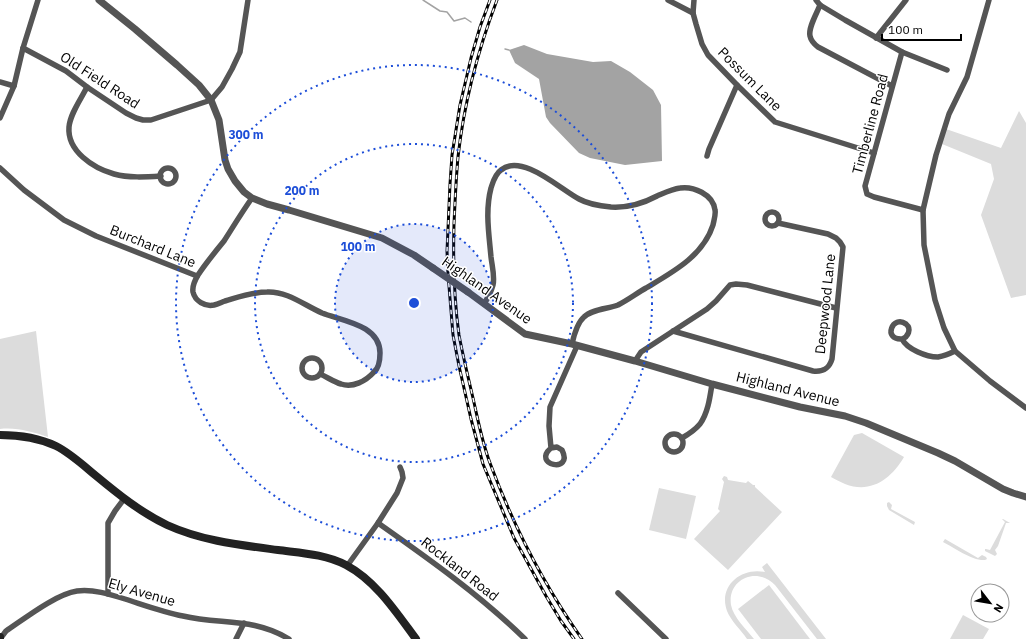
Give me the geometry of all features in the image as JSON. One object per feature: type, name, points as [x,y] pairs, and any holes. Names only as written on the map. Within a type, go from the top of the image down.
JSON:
[{"type":"main road","points":[[0,435],[14,435],[56,446],[75,458],[146,514],[189,534],[227,544],[310,554],[329,558],[347,566],[362,575],[377,589],[416,639]]},
{"type":"street","points":[[0,118],[14,86],[23,48],[38,0]]},
{"type":"street","name":"Highland Avenue","points":[[99,0],[135,28],[177,65],[199,85],[212,100],[217,113],[225,160],[228,169],[239,186],[252,198],[267,204],[382,238],[433,268],[525,334],[635,361],[712,384],[800,407],[845,416],[866,423],[938,453],[955,461],[1003,489],[1026,497]]},
{"type":"street","points":[[212,100],[222,87],[240,52],[248,0]]},
{"type":"street","points":[[668,0],[693,13]]},
{"type":"street","name":"Possum Lane","points":[[694,0],[693,13],[698,34],[708,55],[776,122],[874,153]]},
{"type":"street","points":[[816,0],[820,5],[902,52],[947,70]]},
{"type":"street","points":[[876,38],[906,0]]},
{"type":"street","points":[[987,2],[967,77],[949,114],[936,155],[923,210],[924,245],[936,300],[944,328],[955,351],[990,381],[1026,408]]},
{"type":"street","points":[[820,5],[810,30],[812,41],[818,47],[892,86]]},
{"type":"street","name":"Old Field Road","points":[[23,48],[66,71],[126,113],[143,120],[151,120],[212,100]]},
{"type":"street","name":"Timberline Road","points":[[902,52],[865,186],[868,194],[874,197],[923,210]]},
{"type":"street","points":[[0,82],[14,86]]},
{"type":"street","points":[[707,156],[737,85]]},
{"type":"street","points":[[87,87],[72,116],[69,126],[70,138],[74,148],[84,158],[98,168],[115,174],[134,177],[161,176]]},
{"type":"street","points":[[484,304],[490,293],[493,280],[488,229],[488,204],[496,174],[506,167],[520,166],[536,171],[579,199],[591,204],[610,207],[625,207],[636,205],[680,188],[694,189],[704,193],[714,206],[715,217],[708,236],[704,243],[684,264],[617,305],[583,317],[579,323],[574,345],[550,407],[549,426],[551,448]]},
{"type":"street","name":"Burchard Lane","points":[[0,168],[24,190],[64,220],[96,236],[197,276],[193,286],[194,293],[198,300],[204,304],[213,305],[250,294],[267,292],[282,293],[322,313],[358,325],[370,331],[377,340],[380,349],[380,359],[376,370],[368,378],[350,385],[342,384],[320,374]]},
{"type":"street","points":[[197,276],[224,241],[252,198]]},
{"type":"street","name":"Deepwood Lane","points":[[673,331],[813,371],[828,368],[832,359],[843,247],[836,238],[828,234],[778,223]]},
{"type":"street","points":[[635,361],[641,352],[707,309],[730,285],[747,284],[836,308]]},
{"type":"street","points":[[902,339],[906,345],[914,350],[931,356],[936,357],[946,355],[955,351]]},
{"type":"street","points":[[682,438],[694,430],[701,422],[707,410],[712,384]]},
{"type":"street","points":[[347,566],[378,523],[397,493],[403,478],[400,467]]},
{"type":"street","points":[[108,594],[108,523],[124,498]]},
{"type":"street","name":"Rockland Road","points":[[378,523],[415,548],[473,592],[525,639]]},
{"type":"street","name":"Ely Avenue","points":[[0,638],[6,632],[53,600],[76,591],[88,590],[108,594],[185,617],[260,626],[277,632],[289,639]]},
{"type":"street","points":[[618,593],[666,639]]},
{"type":"street","points":[[236,639],[244,623]]},
{"type":"shaded area","points":[[524,45],[547,54],[593,62],[611,61],[630,72],[653,90],[661,105],[662,161],[625,165],[590,158],[579,153],[546,117],[539,79],[515,63],[509,50]]},
{"type":"shaded area","points":[[1019,111],[1026,123],[1026,295],[1011,298],[981,215],[994,179],[991,164],[942,144],[946,129],[1001,148]]},
{"type":"shaded area","points":[[36,331],[48,437],[18,429],[0,429],[0,339]]},
{"type":"shaded area","points":[[862,433],[904,457],[893,472],[886,478],[872,486],[854,487],[831,477],[854,435]]},
{"type":"shaded area","points":[[724,476],[727,477],[728,480],[746,483],[748,481],[755,485],[755,487],[782,512],[728,570],[694,539],[720,511],[718,509],[724,482],[722,479]]},
{"type":"shaded area","points":[[659,488],[696,496],[686,539],[649,530]]},
{"type":"shaded area","points":[[889,502],[892,505],[891,509],[915,522],[914,525],[889,510],[887,503]]},
{"type":"shaded area","points":[[1002,519],[1010,523],[1006,523],[998,546],[995,550],[997,554],[995,556],[985,551],[985,549],[990,550],[1005,522]]},
{"type":"shaded area","points":[[945,539],[978,558],[982,555],[987,559],[980,560],[969,556],[943,542]]},
{"type":"shaded area","points":[[767,563],[826,639],[817,639],[775,585],[768,579],[760,576],[752,576],[738,582],[731,596],[731,605],[734,614],[754,639],[747,639],[727,611],[725,602],[726,594],[729,586],[734,580],[748,572],[765,572],[762,567]]},
{"type":"shaded area","points":[[769,585],[810,639],[761,639],[738,609]]},
{"type":"shaded area","points":[[963,615],[970,619],[970,623],[978,623],[989,629],[983,639],[950,639]]},
{"type":"waterway","points":[[423,0],[440,11],[447,12],[454,21],[465,18],[471,22]]},
{"type":"waterway","points":[[505,49],[509,50]]},
{"type":"railway","points":[[490,0],[471,58],[460,105],[452,155],[447,251],[453,335],[471,419],[483,464],[514,538],[546,596],[574,639]]},
{"type":"railway","points":[[497,0],[478,57],[468,97],[458,157],[454,216],[455,294],[457,321],[482,439],[499,486],[530,554],[542,576],[582,639]]}]
